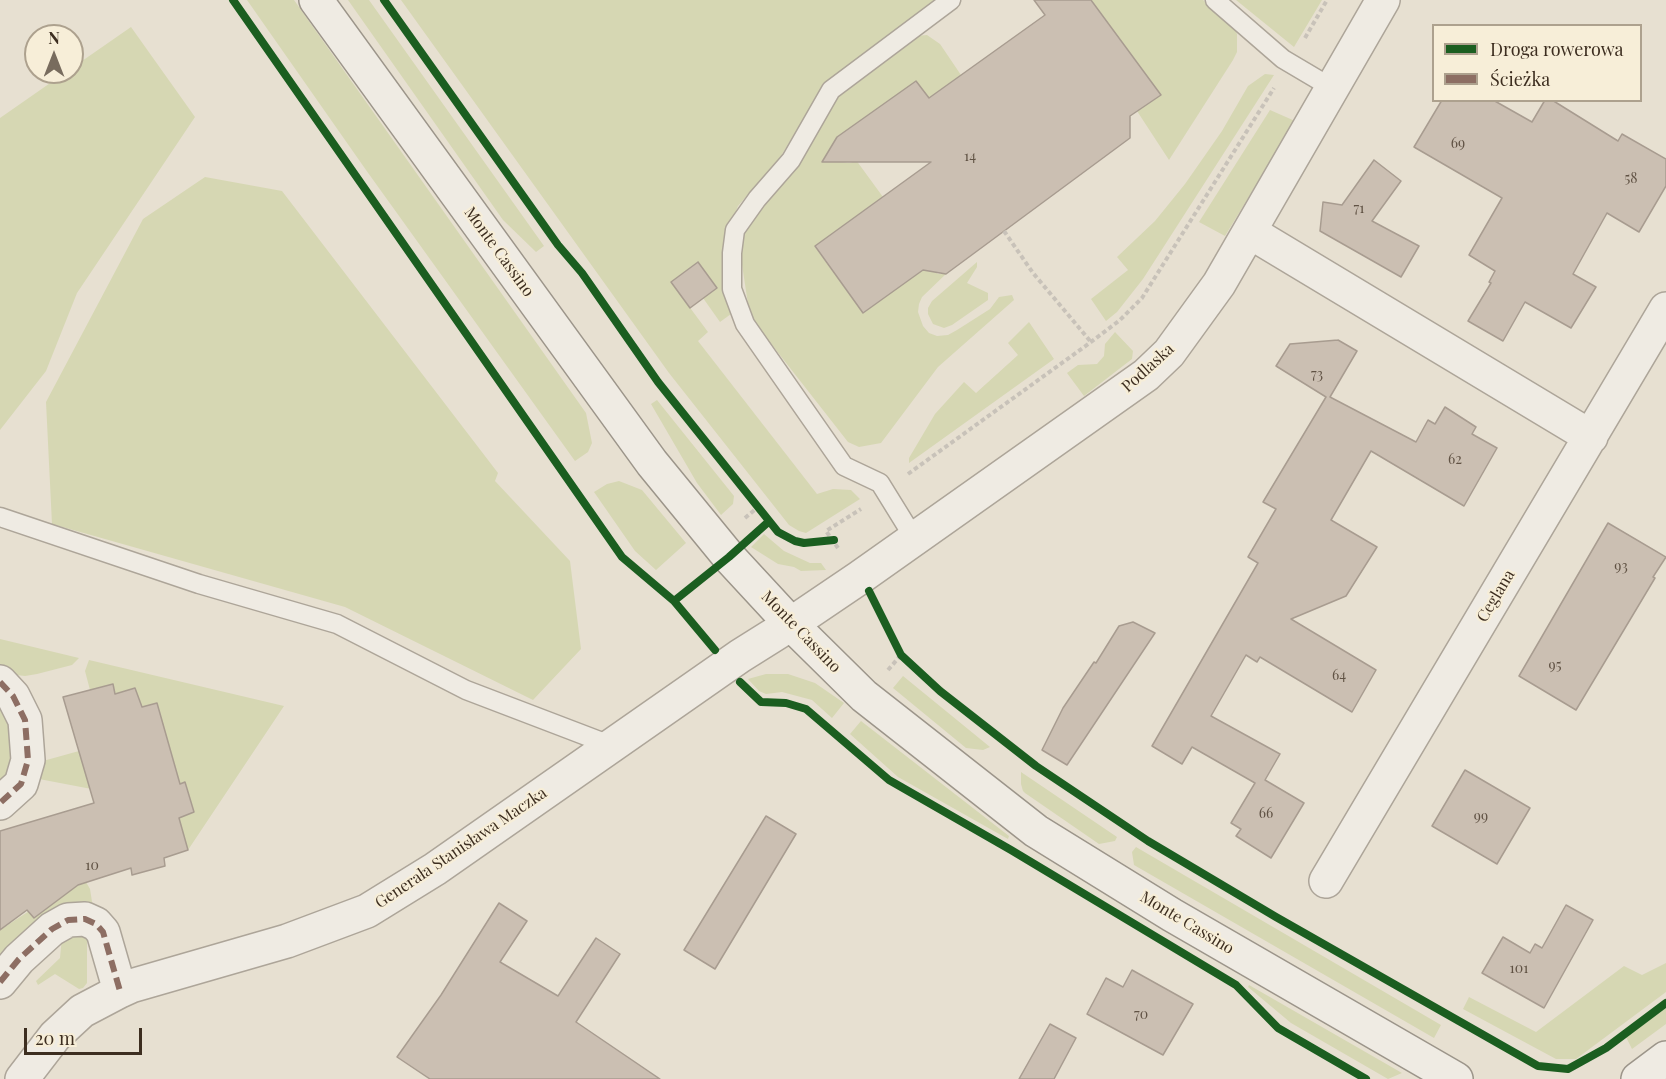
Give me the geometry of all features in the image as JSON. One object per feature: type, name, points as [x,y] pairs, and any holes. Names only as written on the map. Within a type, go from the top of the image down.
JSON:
[{"type":"street","name":"Monte Cassino","points":[[316,0],[652,463],[717,543],[791,624],[864,696],[1036,831],[1172,915],[1456,1079]]},
{"type":"street","name":"Podlaska","points":[[791,624],[1146,375],[1176,344],[1219,284],[1383,0]]},
{"type":"street","points":[[1250,232],[1591,437]]},
{"type":"street","name":"Ceglana","points":[[1326,881],[1666,309]]},
{"type":"street","name":"Generała Stanisława Maczka","points":[[22,1079],[54,1036],[68,1023],[82,1011],[120,991],[287,941],[367,911],[435,869],[610,745],[791,624]]},
{"type":"street","points":[[0,682],[13,696],[25,720],[28,760],[21,784],[0,803]]},
{"type":"street","points":[[0,982],[19,959],[52,929],[68,920],[86,919],[96,924],[103,932],[120,991]]},
{"type":"street","points":[[1638,1079],[1666,1058]]},
{"type":"lane","points":[[914,538],[880,483],[844,466],[745,324],[732,289],[732,253],[735,230],[757,199],[791,160],[831,90],[951,0]]},
{"type":"lane","points":[[1215,0],[1283,59],[1332,88]]},
{"type":"lane","points":[[0,518],[199,584],[337,624],[466,690],[610,745]]},
{"type":"path","points":[[839,550],[826,531],[886,492],[910,472],[1120,320],[1142,298],[1327,0]]},
{"type":"path","points":[[1004,231],[1033,273],[1090,342]]},
{"type":"green space","points":[[247,0],[294,0],[586,413],[592,443],[588,452],[575,461]]},
{"type":"green space","points":[[348,0],[369,0],[544,246],[536,252],[503,220]]},
{"type":"green space","points":[[401,0],[935,0],[825,83],[781,156],[738,206],[723,244],[723,271],[731,314],[720,322],[703,298],[717,288],[698,262],[671,282],[708,332],[698,341],[817,494],[833,489],[851,490],[860,499],[806,533],[789,525],[669,373]]},
{"type":"green space","points":[[1091,0],[1203,0],[1233,26],[1237,34],[1237,52],[1233,60],[1169,160],[1137,111],[1161,95]]},
{"type":"green space","points":[[1236,0],[1322,0],[1294,47]]},
{"type":"green space","points":[[131,27],[195,117],[77,293],[46,371],[0,430],[0,118],[49,84],[84,84],[84,60]]},
{"type":"green space","points":[[927,35],[940,44],[961,75],[929,98],[916,81],[841,162],[850,163],[856,160],[883,197],[815,247],[863,313],[929,265],[938,274],[947,273],[922,297],[919,304],[918,312],[923,326],[929,333],[937,336],[948,335],[957,330],[990,309],[999,297],[1012,295],[1014,300],[938,367],[881,443],[859,447],[848,442],[754,322],[748,304],[741,258],[742,238],[752,218],[798,164],[839,93],[916,36]]},
{"type":"green space","points":[[1265,74],[1274,75],[1143,279],[1117,312],[1106,321],[1091,299],[1128,270],[1117,257],[1155,221],[1185,184],[1222,131],[1248,86]]},
{"type":"green space","points":[[1270,110],[1295,121],[1225,236],[1199,222]]},
{"type":"green space","points":[[205,177],[282,191],[498,473],[495,481],[570,561],[581,649],[533,700],[345,607],[52,524],[46,402],[143,219]]},
{"type":"green space","points":[[977,262],[977,267],[967,283],[988,293],[988,300],[952,325],[944,328],[933,324],[928,314],[932,301]]},
{"type":"green space","points":[[1029,322],[1054,359],[909,463],[909,458],[935,414],[964,382],[976,393],[1018,355],[1008,343]]},
{"type":"green space","points":[[1115,332],[1133,351],[1132,359],[1084,396],[1067,373],[1078,365],[1097,364],[1104,356],[1105,344]]},
{"type":"green space","points":[[657,400],[734,496],[733,504],[721,515],[697,483],[651,404]]},
{"type":"green space","points":[[619,481],[642,490],[686,543],[656,570],[635,551],[594,492],[607,484]]},
{"type":"green space","points":[[764,534],[784,551],[810,563],[821,563],[826,570],[801,571],[778,564],[751,547]]},
{"type":"green space","points":[[0,639],[79,658],[72,665],[37,674],[25,676],[8,674],[0,665]]},
{"type":"green space","points":[[89,660],[284,706],[188,850],[179,818],[194,812],[185,782],[168,787],[167,739],[157,703],[142,707],[135,688],[115,694],[112,684],[90,690],[85,671]]},
{"type":"green space","points":[[766,674],[788,674],[815,683],[844,703],[832,718],[812,700],[782,692],[766,694],[759,691],[748,679]]},
{"type":"green space","points":[[903,676],[990,747],[983,750],[966,748],[893,688]]},
{"type":"green space","points":[[0,699],[8,708],[14,764],[0,789]]},
{"type":"green space","points":[[861,721],[1009,836],[1008,839],[898,777],[850,734]]},
{"type":"green space","points":[[79,751],[102,791],[39,779],[43,761]]},
{"type":"green space","points":[[1021,772],[1117,837],[1115,841],[1099,844],[1025,793],[1021,784]]},
{"type":"green space","points":[[1136,847],[1441,1025],[1434,1038],[1134,865],[1132,852]]},
{"type":"green space","points":[[86,882],[90,889],[93,908],[0,966],[0,930],[63,889]]},
{"type":"green space","points":[[72,932],[87,937],[87,983],[79,989],[55,974],[38,985],[36,981],[60,958],[62,937]]},
{"type":"green space","points":[[1666,963],[1666,992],[1576,1059],[1556,1059],[1463,1009],[1469,997],[1536,1032],[1624,966],[1642,975]]},
{"type":"green space","points":[[1249,985],[1402,1073],[1388,1079],[1291,1023],[1248,987]]},
{"type":"green space","points":[[1666,1008],[1666,1024],[1632,1049],[1626,1037]]},
{"type":"building","points":[[1034,0],[1091,0],[1161,95],[1130,116],[1130,138],[946,274],[923,270],[863,313],[815,246],[931,162],[822,162],[837,137],[916,81],[929,98],[1045,15]]},
{"type":"building","points":[[1441,102],[1497,102],[1532,122],[1544,102],[1555,102],[1618,141],[1622,134],[1666,159],[1666,186],[1639,232],[1607,213],[1573,274],[1596,287],[1571,328],[1525,302],[1503,341],[1468,321],[1491,283],[1489,282],[1495,271],[1469,255],[1502,198],[1414,147]]},
{"type":"building","points":[[1374,160],[1401,181],[1372,221],[1419,246],[1401,277],[1320,231],[1323,202],[1342,205]]},
{"type":"building","points":[[698,262],[717,288],[690,308],[671,282]]},
{"type":"building","points":[[1338,340],[1357,351],[1330,397],[1416,442],[1428,420],[1435,424],[1445,407],[1476,427],[1472,434],[1497,448],[1464,506],[1371,451],[1331,520],[1377,547],[1346,596],[1291,619],[1376,670],[1352,712],[1260,657],[1257,662],[1246,655],[1211,716],[1280,754],[1265,780],[1304,803],[1271,858],[1236,836],[1241,829],[1231,823],[1255,783],[1192,747],[1182,764],[1152,746],[1258,563],[1248,557],[1276,509],[1263,502],[1326,397],[1276,366],[1290,344]]},
{"type":"building","points":[[1608,523],[1666,557],[1576,710],[1519,676]]},
{"type":"building","points":[[1133,622],[1155,633],[1067,765],[1042,750],[1063,708],[1094,662],[1096,663],[1119,626]]},
{"type":"building","points":[[113,684],[115,694],[135,688],[142,707],[157,703],[180,784],[185,782],[194,812],[179,818],[188,850],[164,858],[165,866],[132,875],[131,868],[78,885],[34,918],[27,910],[0,930],[0,831],[94,803],[63,697]]},
{"type":"building","points":[[1465,770],[1530,808],[1497,864],[1432,826]]},
{"type":"building","points":[[766,816],[796,834],[715,969],[684,950]]},
{"type":"building","points":[[499,903],[527,921],[500,962],[558,996],[596,938],[620,954],[576,1022],[660,1079],[430,1079],[397,1057],[441,995]]},
{"type":"building","points":[[1566,905],[1593,920],[1544,1008],[1482,973],[1503,937],[1530,953],[1535,944],[1542,948]]},
{"type":"building","points":[[1132,970],[1193,1004],[1163,1055],[1087,1014],[1106,978],[1123,987]]},
{"type":"building","points":[[1050,1024],[1076,1038],[1054,1079],[1019,1079]]},
{"type":"marked path","points":[[0,682],[13,696],[25,720],[28,760],[21,784],[0,803]]},
{"type":"marked path","points":[[0,982],[19,959],[52,929],[68,920],[85,919],[96,924],[103,932],[120,991]]},
{"type":"cycle path","points":[[233,0],[622,557],[674,601],[715,650]]},
{"type":"cycle path","points":[[384,0],[658,382],[778,532],[804,543],[834,540]]},
{"type":"cycle path","points":[[674,601],[766,524]]},
{"type":"cycle path","points":[[869,591],[901,655],[940,691],[1036,766],[1148,841],[1276,917],[1538,1066],[1568,1069],[1606,1048],[1666,1003]]},
{"type":"cycle path","points":[[740,682],[761,702],[786,703],[806,709],[889,780],[1236,985],[1278,1028],[1366,1079]]}]
